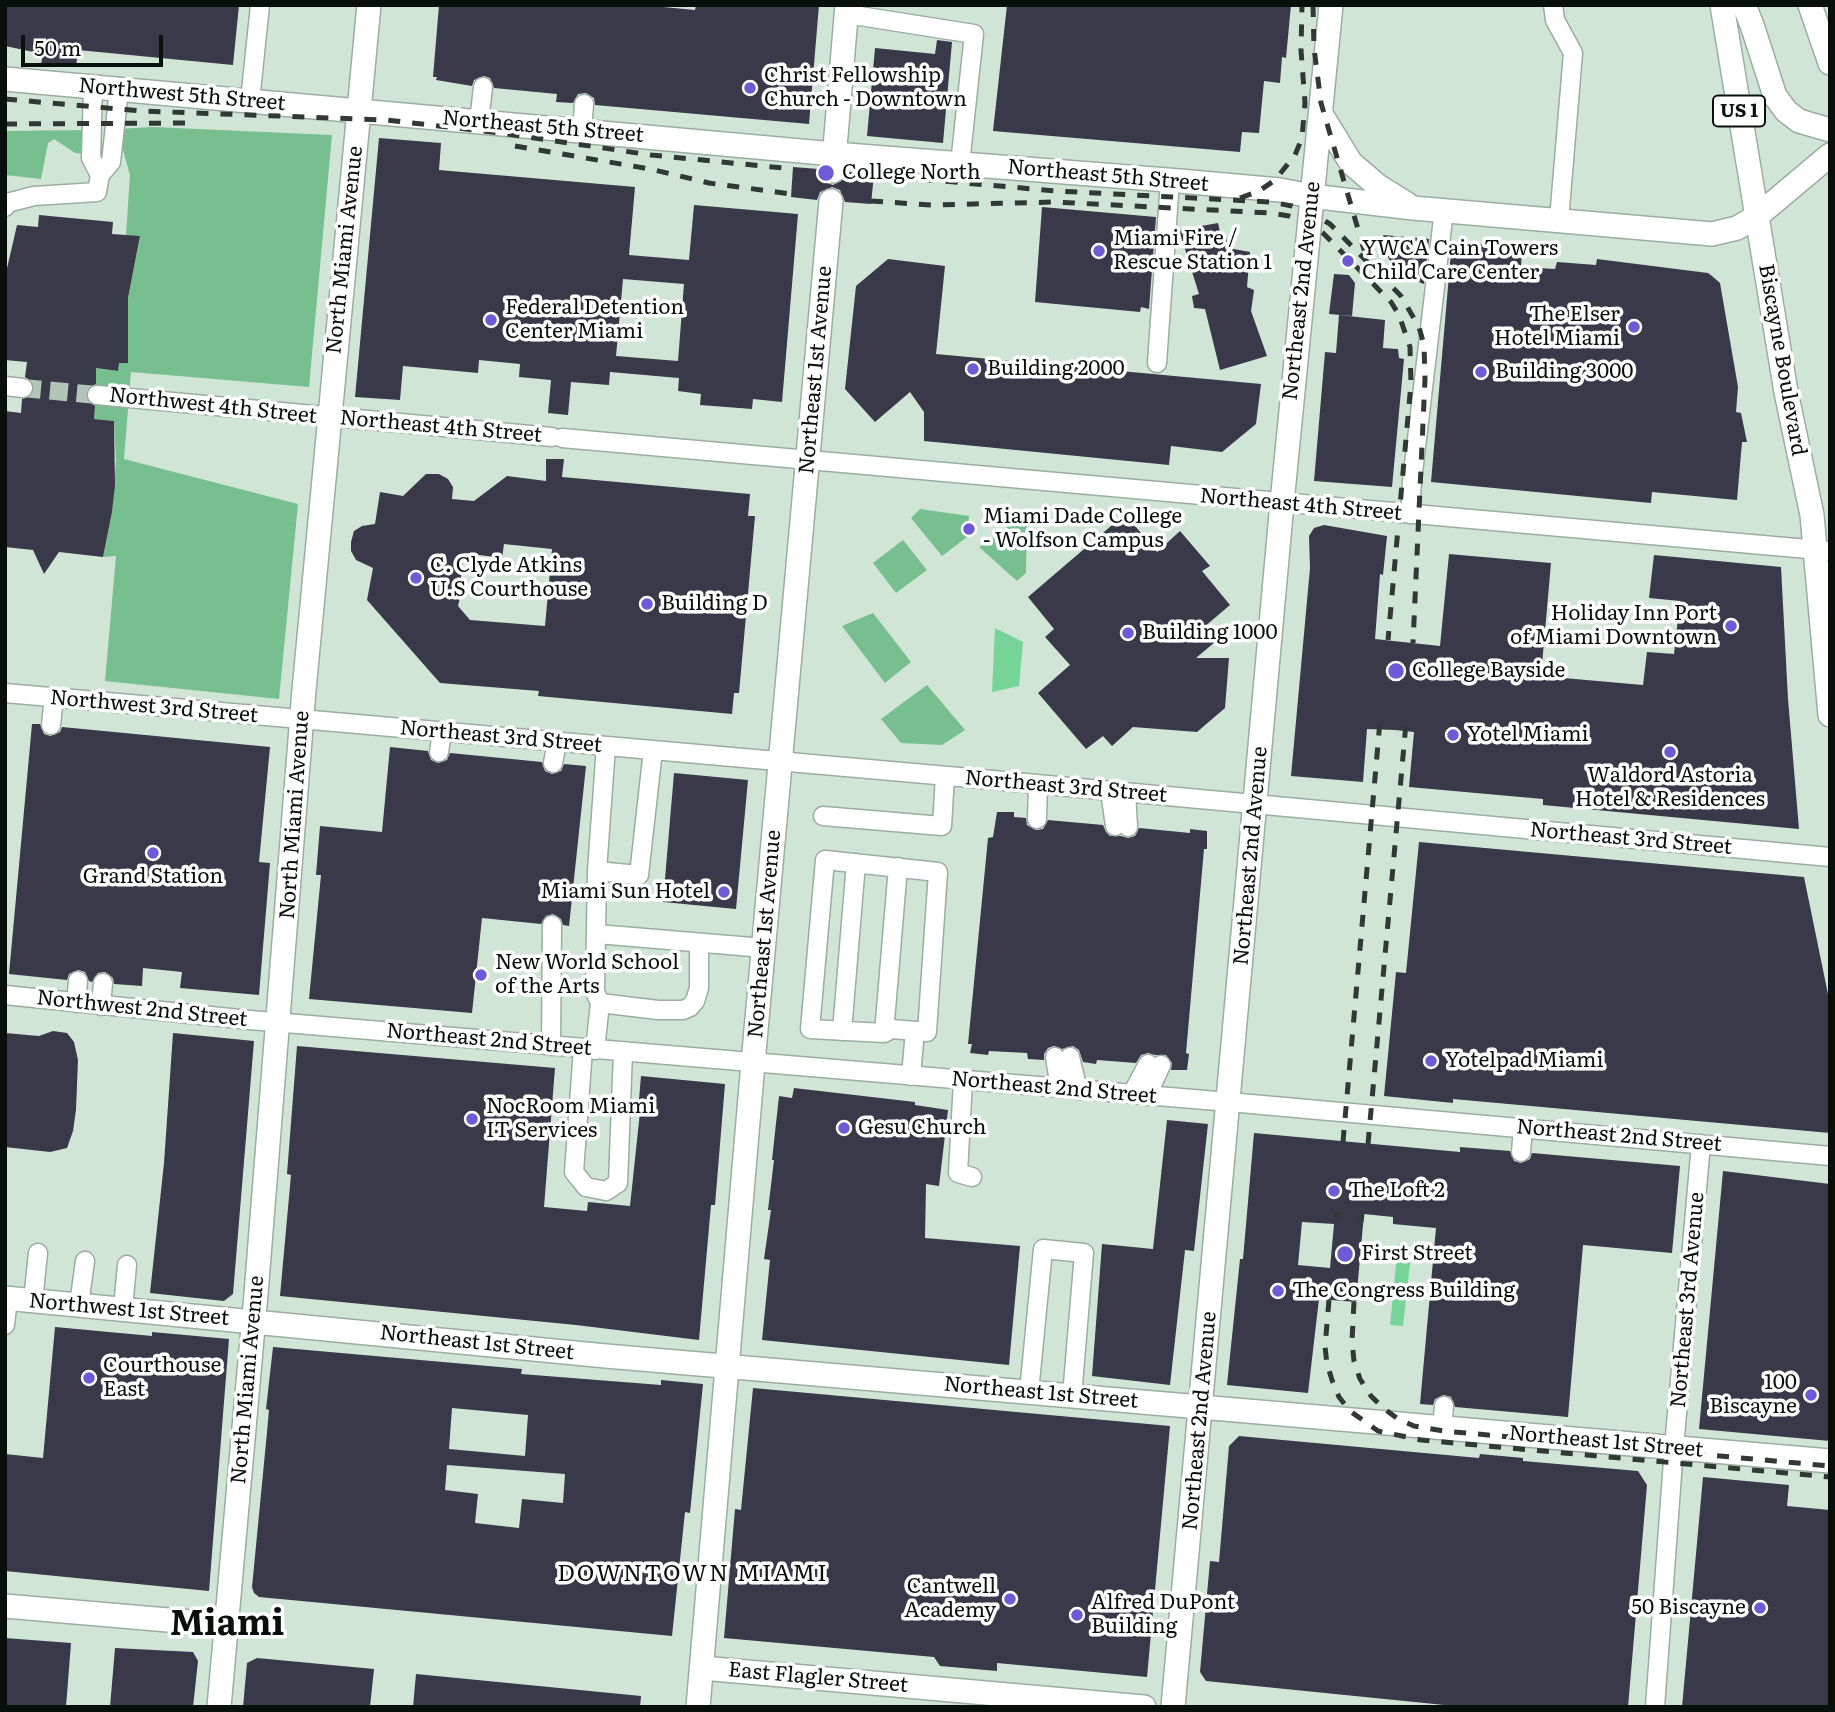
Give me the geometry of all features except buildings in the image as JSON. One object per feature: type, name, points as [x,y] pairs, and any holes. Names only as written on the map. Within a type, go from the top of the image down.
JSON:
[{"type":"main road","name":"North Miami Avenue","points":[[219,1707],[279,1022],[302,720],[369,5]]},
{"type":"main road","name":"Northeast 2nd Avenue","points":[[1173,1707],[1282,503],[1331,5]]},
{"type":"main road","name":"Biscayne Boulevard","points":[[1722,5],[1756,217],[1823,550],[1830,715]]},
{"type":"main road","points":[[1744,5],[1775,96],[1786,111],[1799,121],[1830,130]]},
{"type":"main road","points":[[1810,5],[1830,63]]},
{"type":"main road","points":[[834,162],[847,10]]},
{"type":"main road","name":"Northwest 5th Street","points":[[5,79],[359,111]]},
{"type":"main road","name":"Northeast 5th Street","points":[[359,111],[582,131],[834,162],[960,164],[1280,190],[1311,197],[1413,208],[1712,234],[1737,228],[1756,217],[1830,155]]},
{"type":"main road","points":[[1321,114],[1351,163],[1378,186],[1413,208]]},
{"type":"main road","name":"Northeast 1st Avenue","points":[[698,1707],[831,201]]},
{"type":"main road","name":"Northwest 1st Street","points":[[6,1298],[253,1321]]},
{"type":"main road","name":"Northeast 1st Street","points":[[253,1321],[1201,1407],[1443,1417],[1674,1447],[1830,1461]]},
{"type":"main road","points":[[5,1606],[226,1625]]},
{"type":"main road","name":"East Flagler Street","points":[[702,1668],[1144,1707]]},
{"type":"street","points":[[250,101],[260,5]]},
{"type":"street","points":[[1553,5],[1555,20],[1573,53],[1559,220]]},
{"type":"street","points":[[847,10],[974,34],[960,164]]},
{"type":"street","points":[[93,87],[91,158],[100,175]]},
{"type":"street","points":[[479,122],[483,87]]},
{"type":"street","points":[[5,207],[8,203],[34,196],[97,192],[100,175],[111,162],[119,90]]},
{"type":"street","points":[[582,131],[584,104]]},
{"type":"street","points":[[1157,363],[1170,181]]},
{"type":"street","points":[[1410,514],[1444,210]]},
{"type":"street","name":"Northwest 4th Street","points":[[97,395],[329,417]]},
{"type":"street","name":"Northeast 4th Street","points":[[329,417],[1823,550]]},
{"type":"street","name":"Northwest 3rd Street","points":[[5,693],[302,720]]},
{"type":"street","points":[[51,725],[54,697]]},
{"type":"street","name":"Northeast 3rd Street","points":[[302,720],[1830,857]]},
{"type":"street","points":[[439,752],[442,732]]},
{"type":"street","points":[[554,763],[557,741]]},
{"type":"street","points":[[606,746],[597,871],[595,992],[600,1003],[589,1049],[574,1172],[586,1187],[606,1191],[618,1183],[624,1052]]},
{"type":"street","points":[[597,871],[639,876],[653,750]]},
{"type":"street","points":[[823,816],[942,826],[945,776]]},
{"type":"street","points":[[1031,818],[1034,784]]},
{"type":"street","points":[[1118,792],[1122,826]]},
{"type":"street","points":[[825,860],[856,863],[938,872],[927,1032],[892,1029],[884,1033],[810,1029],[825,860]]},
{"type":"street","points":[[842,1031],[856,863]]},
{"type":"street","points":[[884,1033],[898,867]]},
{"type":"street","points":[[551,1046],[552,925]]},
{"type":"street","points":[[597,934],[764,948]]},
{"type":"street","points":[[600,1003],[658,1010],[683,1010],[690,1007],[699,989],[699,943]]},
{"type":"street","points":[[83,1004],[91,982],[83,1004]]},
{"type":"street","name":"Northwest 2nd Street","points":[[5,995],[279,1022]]},
{"type":"street","name":"Northeast 2nd Street","points":[[279,1022],[1830,1156]]},
{"type":"street","points":[[911,1076],[915,1031]]},
{"type":"street","points":[[1060,1088],[1063,1057],[1078,1090]]},
{"type":"street","points":[[1140,1095],[1154,1064]]},
{"type":"street","points":[[963,1080],[958,1173],[972,1177]]},
{"type":"street","points":[[1521,1152],[1524,1128]]},
{"type":"street","name":"Northeast 3rd Avenue","points":[[1655,1707],[1674,1447],[1702,1144]]},
{"type":"street","points":[[1029,1392],[1043,1249],[1084,1253],[1072,1396]]},
{"type":"street","points":[[33,1301],[38,1253]]},
{"type":"street","points":[[79,1305],[85,1261]]},
{"type":"street","points":[[123,1309],[127,1265]]},
{"type":"street","points":[[5,1325],[6,1298]]},
{"type":"shaded area","points":[[153,127],[332,135],[309,387],[131,372],[124,459],[298,504],[279,699],[105,681],[116,556],[103,557],[112,512],[116,460],[114,421],[94,419],[96,368],[118,371],[119,363],[128,363],[128,298],[140,237],[126,235],[130,175],[117,129]]},
{"type":"shaded area","points":[[91,130],[86,154],[75,153],[54,139],[48,143],[41,179],[5,175],[5,131]]},
{"type":"shaded area","points":[[920,509],[969,516],[967,537],[942,556],[911,518]]},
{"type":"shaded area","points":[[1000,518],[1027,522],[1026,573],[1017,581],[979,547],[1008,529]]},
{"type":"shaded area","points":[[903,540],[927,570],[896,593],[873,563]]},
{"type":"shaded area","points":[[873,613],[911,662],[885,683],[842,626]]},
{"type":"shaded area","points":[[995,628],[1023,642],[1019,686],[992,692]]},
{"type":"shaded area","points":[[927,685],[965,730],[942,745],[901,743],[881,719]]},
{"type":"shaded area","points":[[1398,1244],[1412,1246],[1403,1326],[1390,1325]]},
{"type":"tunnel","points":[[23,388],[97,395]]},
{"type":"railway","points":[[1240,198],[1259,191],[1275,180],[1295,155],[1302,138],[1305,103],[1301,50],[1302,5]]},
{"type":"railway","points":[[1313,5],[1314,48],[1321,103],[1365,253]]},
{"type":"railway","points":[[5,99],[142,111],[386,120],[501,133],[651,155],[793,169]]},
{"type":"railway","points":[[5,124],[191,123]]},
{"type":"railway","points":[[515,146],[650,169],[709,183],[791,194]]},
{"type":"railway","points":[[874,175],[1056,191],[1271,202],[1312,213],[1330,224],[1401,296],[1419,327],[1424,345],[1425,379],[1413,643]]},
{"type":"railway","points":[[871,201],[931,205],[1055,202],[1270,213],[1308,223],[1323,233],[1391,302],[1399,315],[1410,347],[1411,383],[1388,640]]},
{"type":"railway","points":[[1343,1142],[1380,721]]},
{"type":"railway","points":[[1368,1144],[1406,723]]},
{"type":"railway","points":[[1336,1219],[1337,1212]]},
{"type":"railway","points":[[1361,1222],[1362,1214]]},
{"type":"railway","points":[[1329,1300],[1325,1347],[1332,1380],[1339,1397],[1350,1411],[1378,1431],[1421,1440],[1830,1477]]},
{"type":"railway","points":[[1354,1302],[1352,1341],[1354,1361],[1360,1379],[1383,1408],[1414,1426],[1444,1431],[1830,1466]]},
{"type":"place","name":"Christ Fellowship Church - Downtown","points":[[750,88]]},
{"type":"place","name":"College North","points":[[826,173]]},
{"type":"place","name":"Miami Fire / Rescue Station 1","points":[[1099,251]]},
{"type":"place","name":"YWCA Cain Towers Child Care Center","points":[[1348,261]]},
{"type":"place","name":"Federal Detention Center Miami","points":[[491,320]]},
{"type":"place","name":"The Elser Hotel Miami","points":[[1634,327]]},
{"type":"place","name":"Building 2000","points":[[973,369]]},
{"type":"place","name":"Building 3000","points":[[1481,372]]},
{"type":"place","name":"Miami Dade College - Wolfson Campus","points":[[969,529]]},
{"type":"place","name":"C. Clyde Atkins U.S Courthouse","points":[[416,578]]},
{"type":"place","name":"Building D","points":[[647,604]]},
{"type":"place","name":"Holiday Inn Port of Miami Downtown","points":[[1731,626]]},
{"type":"place","name":"Building 1000","points":[[1128,633]]},
{"type":"place","name":"College Bayside","points":[[1396,671]]},
{"type":"place","name":"Yotel Miami","points":[[1453,735]]},
{"type":"place","name":"Waldord Astoria Hotel & Residences","points":[[1670,752]]},
{"type":"place","name":"Grand Station","points":[[153,853]]},
{"type":"place","name":"Miami Sun Hotel","points":[[724,892]]},
{"type":"place","name":"New World School of the Arts","points":[[481,975]]},
{"type":"place","name":"Yotelpad Miami","points":[[1431,1061]]},
{"type":"place","name":"NocRoom Miami IT Services","points":[[472,1119]]},
{"type":"place","name":"Gesu Church","points":[[844,1128]]},
{"type":"place","name":"The Loft 2","points":[[1334,1191]]},
{"type":"place","name":"First Street","points":[[1345,1254]]},
{"type":"place","name":"The Congress Building","points":[[1278,1291]]},
{"type":"place","name":"Courthouse East","points":[[89,1378]]},
{"type":"place","name":"100 Biscayne","points":[[1811,1395]]},
{"type":"place","name":"Cantwell Academy","points":[[1010,1599]]},
{"type":"place","name":"50 Biscayne","points":[[1760,1608]]},
{"type":"place","name":"Alfred DuPont Building","points":[[1077,1615]]},
{"type":"district","name":"DOWNTOWN MIAMI","points":[[693,1574]]},
{"type":"district","name":"Miami","points":[[227,1625]]}]
